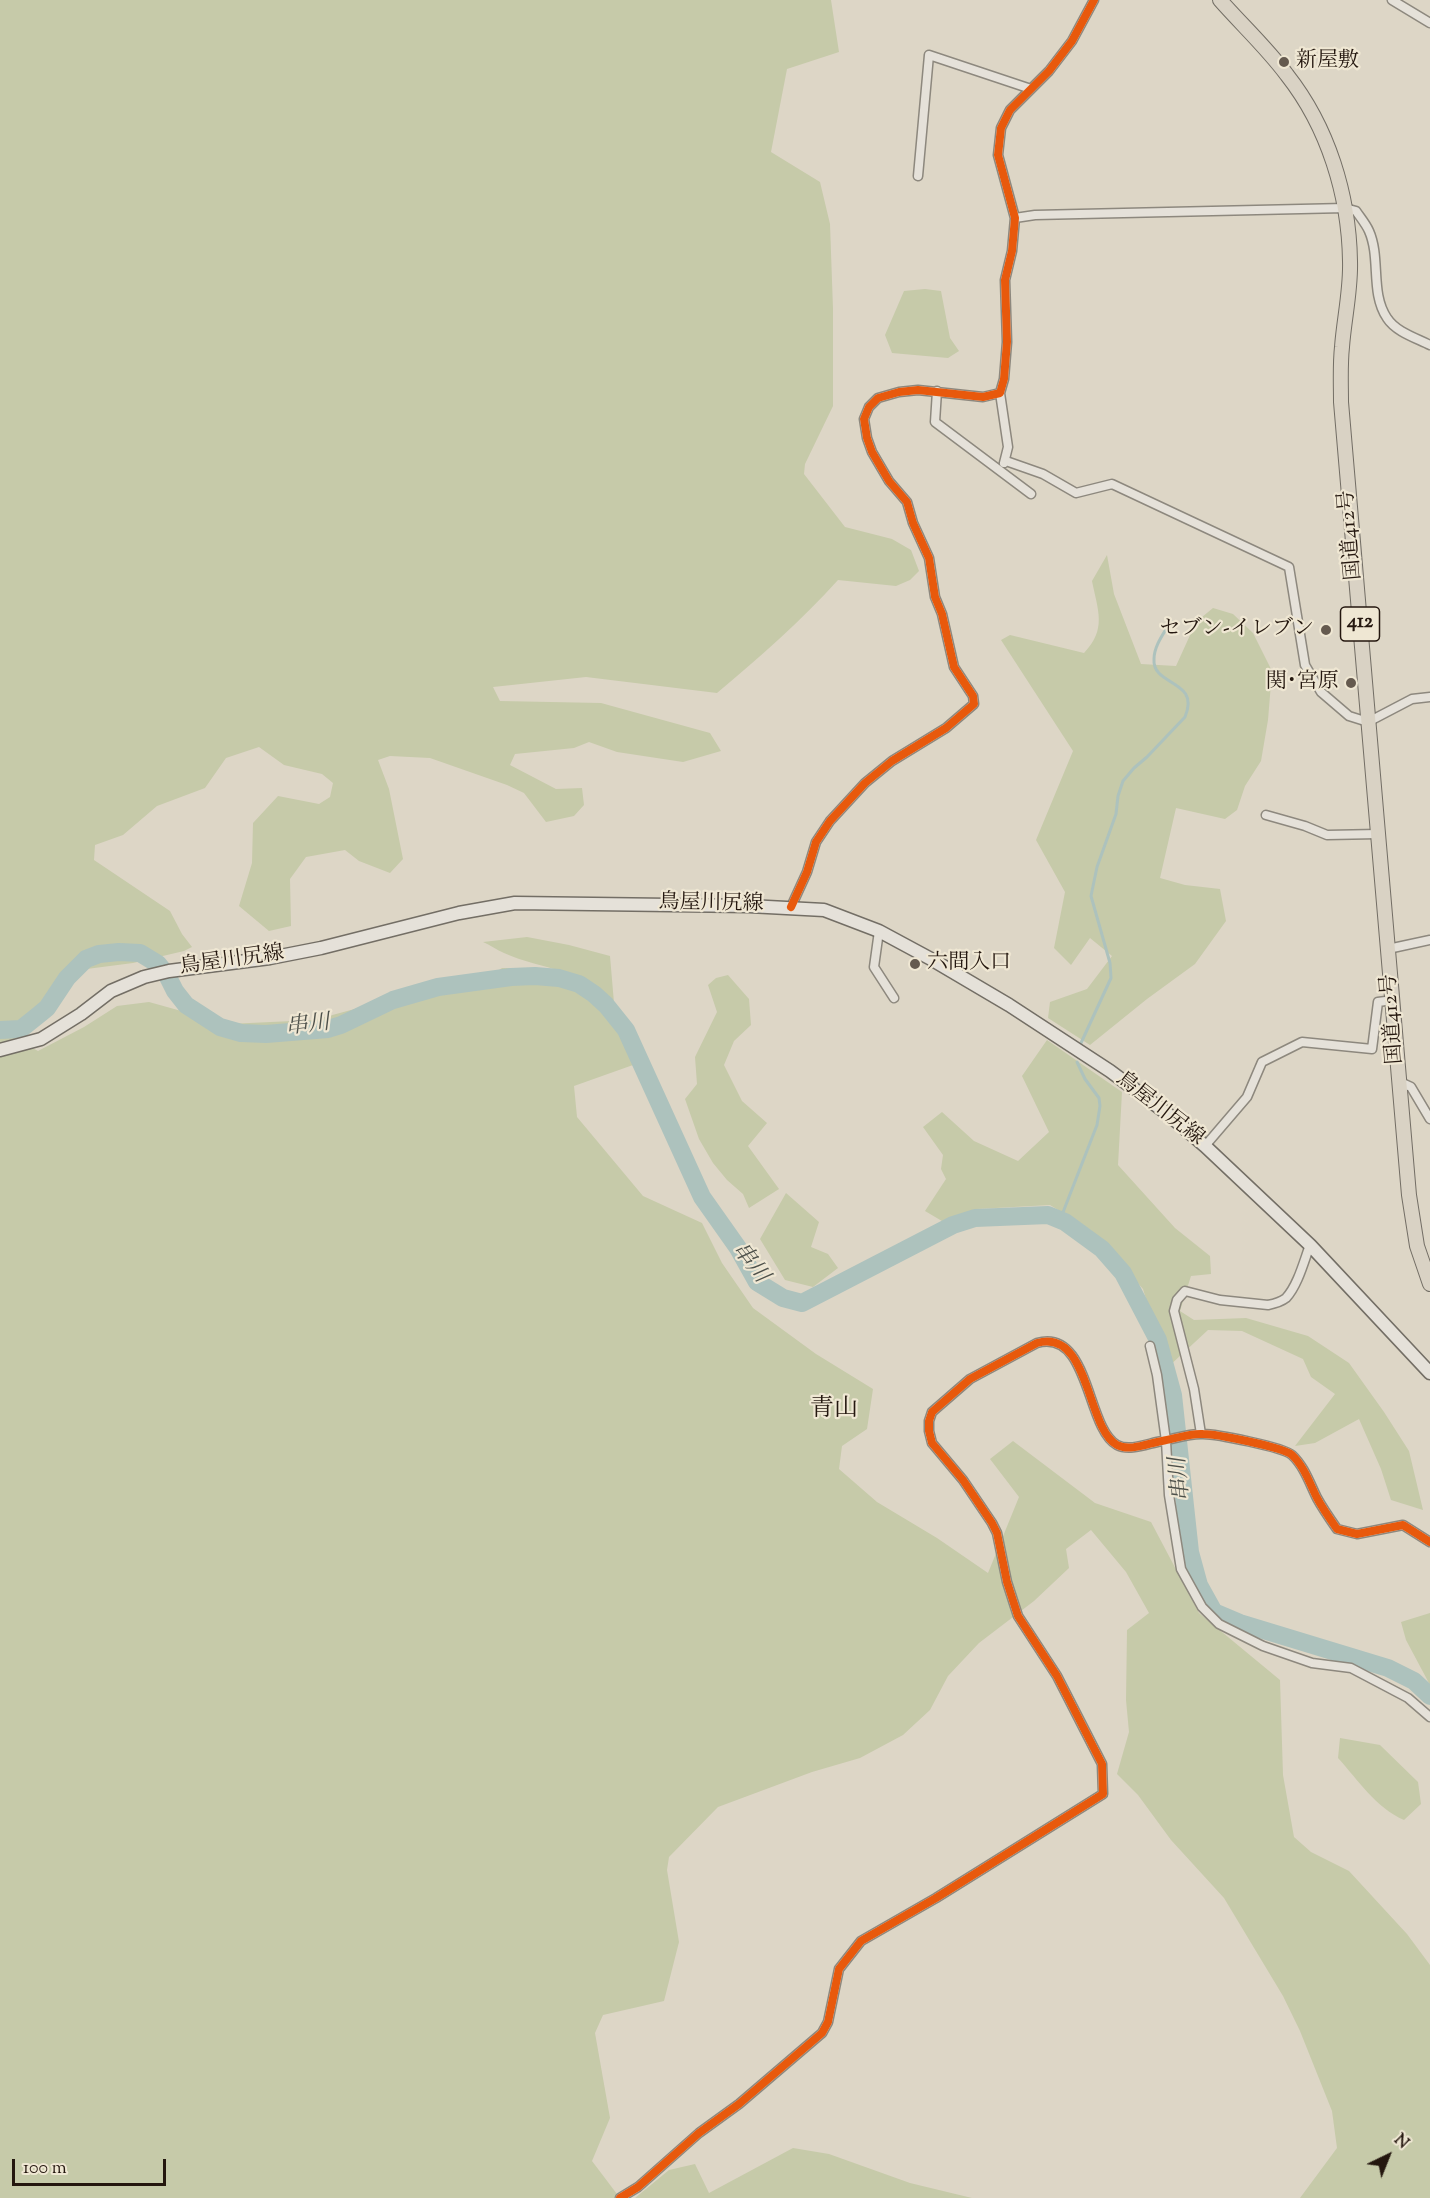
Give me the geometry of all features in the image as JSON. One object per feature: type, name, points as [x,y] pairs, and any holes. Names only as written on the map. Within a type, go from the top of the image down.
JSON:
[{"type":"highway","name":"国道412号","points":[[1220,0],[1287,74],[1303,98],[1335,163],[1345,208],[1350,264],[1342,348],[1341,402],[1409,1195],[1417,1246],[1430,1284]]},
{"type":"main road","name":"鳥屋川尻線","points":[[0,1050],[42,1039],[111,991],[144,977],[321,948],[459,913],[515,903],[574,902],[791,907],[824,910],[879,931],[1009,1005],[1110,1071],[1169,1115],[1310,1245],[1430,1373]]},
{"type":"street","points":[[1001,472],[1006,461],[1008,447],[1000,393],[1004,379],[1007,342],[1005,280],[1012,251],[1016,218],[998,154],[1001,128],[1010,110],[1049,71],[1072,41],[1094,0]]},
{"type":"street","points":[[1392,0],[1430,23]]},
{"type":"street","points":[[918,176],[928,55],[1031,89]]},
{"type":"street","points":[[1016,218],[1035,215],[1345,208],[1356,211],[1370,231],[1377,265],[1380,303],[1388,319],[1400,330],[1430,345]]},
{"type":"street","points":[[791,907],[807,872],[816,842],[830,821],[865,783],[892,761],[946,728],[974,704],[973,696],[954,667],[942,614],[935,597],[929,558],[913,523],[907,502],[889,481],[872,452],[864,418],[869,407],[878,398],[899,392],[937,391],[983,397],[1000,393]]},
{"type":"street","points":[[937,391],[935,422],[1030,494]]},
{"type":"street","points":[[1006,461],[1043,474],[1076,493],[1112,484],[1289,567],[1305,665],[1321,692],[1349,716],[1368,722],[1412,699],[1430,698]]},
{"type":"street","points":[[1266,814],[1305,826],[1327,836],[1378,834]]},
{"type":"street","points":[[879,931],[874,967],[894,998]]},
{"type":"street","points":[[1388,949],[1430,940]]},
{"type":"street","points":[[1205,1146],[1247,1097],[1262,1062],[1302,1042],[1372,1048],[1378,1002],[1393,1000]]},
{"type":"street","points":[[1398,1081],[1411,1087],[1430,1119]]},
{"type":"street","points":[[1197,1434],[1194,1389],[1174,1311],[1177,1300],[1185,1292],[1220,1300],[1268,1305],[1275,1303],[1285,1298],[1297,1278],[1310,1245]]},
{"type":"street","points":[[620,2198],[638,2187],[704,2129],[740,2104],[822,2033],[828,2022],[839,1970],[861,1941],[936,1898],[1103,1794],[1102,1764],[1057,1676],[1018,1616],[1007,1582],[997,1533],[970,1490],[932,1443],[929,1421],[932,1412],[970,1379],[1028,1347],[1043,1341],[1059,1343],[1072,1355],[1106,1433],[1115,1444],[1128,1448],[1197,1434],[1269,1447],[1291,1454],[1305,1473],[1337,1529],[1357,1534],[1403,1525],[1430,1542]]},
{"type":"street","points":[[1150,1346],[1158,1375],[1168,1441],[1169,1495],[1181,1569],[1202,1607],[1220,1624],[1263,1646],[1312,1664],[1351,1668],[1408,1698],[1430,1717]]},
{"type":"green space","points":[[0,0],[831,0],[839,52],[787,69],[771,152],[820,182],[830,224],[833,406],[805,464],[804,474],[845,527],[892,539],[911,550],[919,571],[910,580],[896,586],[838,580],[779,639],[717,693],[586,677],[493,687],[500,701],[601,703],[710,733],[721,751],[683,762],[617,752],[589,742],[574,748],[515,754],[510,765],[556,789],[582,788],[584,805],[574,816],[546,822],[524,793],[507,785],[430,758],[390,756],[378,760],[389,789],[403,859],[390,873],[359,861],[345,850],[306,857],[290,879],[291,926],[269,931],[239,906],[252,863],[253,823],[278,796],[319,804],[330,797],[333,783],[322,774],[284,765],[259,747],[226,758],[205,788],[157,806],[123,835],[95,845],[94,860],[170,911],[192,947],[133,963],[79,970],[10,1036],[38,1051],[84,1027],[117,1006],[149,1002],[228,1024],[314,1020],[373,1004],[401,991],[493,974],[502,968],[532,968],[597,1003],[619,1034],[633,1065],[574,1086],[577,1117],[643,1196],[702,1223],[722,1263],[753,1308],[816,1354],[873,1389],[867,1429],[842,1446],[839,1469],[877,1502],[937,1538],[988,1573],[1019,1497],[990,1459],[1013,1441],[1095,1503],[1151,1522],[1199,1613],[1280,1680],[1283,1775],[1294,1837],[1311,1852],[1349,1871],[1407,1934],[1430,1965],[1430,2198],[1300,2198],[1337,2148],[1332,2111],[1300,2031],[1283,1996],[1224,1898],[1171,1840],[1138,1795],[1117,1774],[1129,1732],[1126,1700],[1127,1630],[1149,1613],[1126,1572],[1091,1530],[1066,1549],[1069,1568],[1034,1601],[979,1643],[948,1676],[930,1710],[903,1735],[860,1758],[812,1772],[718,1807],[669,1857],[667,1870],[679,1942],[664,2001],[603,2015],[595,2033],[610,2118],[592,2161],[620,2198],[0,2198]]},
{"type":"green space","points":[[925,289],[941,291],[950,338],[959,351],[948,358],[892,353],[885,335],[904,291]]},
{"type":"green space","points":[[1107,555],[1114,594],[1141,664],[1176,666],[1196,622],[1213,608],[1233,614],[1253,633],[1272,671],[1268,720],[1261,761],[1245,786],[1237,810],[1225,819],[1176,808],[1160,878],[1185,885],[1220,889],[1226,921],[1195,964],[1090,1045],[1048,1018],[1050,1002],[1087,989],[1112,956],[1090,938],[1071,965],[1054,948],[1065,892],[1036,840],[1073,751],[1001,640],[1010,635],[1084,653],[1096,636],[1099,619],[1092,581]]},
{"type":"green space","points":[[527,937],[610,956],[614,1003],[590,983],[518,959],[483,942]]},
{"type":"green space","points":[[728,975],[749,999],[751,1025],[734,1041],[724,1065],[742,1101],[767,1123],[748,1146],[779,1189],[749,1208],[743,1194],[713,1163],[699,1139],[685,1099],[697,1084],[695,1057],[717,1012],[708,985],[716,978]]},
{"type":"green space","points":[[1047,1040],[1122,1092],[1118,1165],[1175,1228],[1210,1256],[1211,1274],[1191,1276],[1180,1311],[1194,1320],[1246,1318],[1308,1336],[1349,1363],[1409,1451],[1423,1510],[1391,1500],[1381,1469],[1359,1419],[1315,1443],[1295,1446],[1335,1394],[1311,1377],[1303,1359],[1242,1331],[1208,1330],[1167,1368],[1143,1289],[1092,1231],[1050,1205],[977,1209],[947,1224],[925,1211],[946,1179],[941,1169],[943,1155],[923,1127],[942,1112],[974,1141],[1018,1161],[1049,1132],[1022,1076]]},
{"type":"green space","points":[[786,1193],[819,1222],[811,1247],[828,1254],[838,1268],[813,1287],[785,1280],[760,1239]]},
{"type":"green space","points":[[1430,1613],[1430,1685],[1406,1640],[1401,1622]]},
{"type":"green space","points":[[1340,1738],[1380,1745],[1418,1782],[1421,1804],[1404,1820],[1384,1808],[1338,1758]]},
{"type":"green space","points":[[793,2148],[829,2154],[910,2183],[972,2198],[635,2198],[669,2170],[695,2164],[709,2193]]},
{"type":"waterway","points":[[1081,1043],[1111,978],[1110,963],[1091,896],[1097,867],[1116,814],[1118,796],[1123,781],[1185,717],[1188,705],[1187,696],[1182,689],[1160,675],[1155,668],[1156,649],[1171,621]]},
{"type":"waterway","name":"串川","points":[[0,1030],[21,1029],[47,1008],[67,978],[86,959],[99,954],[119,952],[140,953],[158,964],[186,1005],[220,1027],[241,1033],[266,1034],[328,1029],[393,1000],[438,987],[535,976],[559,978],[579,984],[606,1005],[626,1030],[702,1197],[738,1248],[757,1282],[783,1298],[802,1303],[953,1225],[975,1218],[1048,1215],[1065,1222],[1102,1249],[1123,1273],[1158,1340],[1173,1395],[1190,1552],[1199,1585],[1214,1612],[1240,1623],[1388,1668],[1414,1681],[1430,1696]]},
{"type":"waterway","points":[[1060,1220],[1097,1125],[1100,1106],[1099,1098],[1085,1079],[1077,1062]]},
{"type":"cycle path","points":[[791,907],[807,872],[816,842],[830,821],[865,783],[892,761],[946,728],[974,704],[973,696],[954,667],[942,614],[935,597],[929,558],[913,523],[907,502],[889,481],[872,452],[864,419],[869,407],[878,398],[899,392],[918,390],[983,397],[1000,393],[1004,379],[1007,342],[1005,280],[1012,251],[1015,218],[998,155],[1001,128],[1010,110],[1049,71],[1072,41],[1094,0]]},
{"type":"cycle path","points":[[620,2198],[638,2187],[699,2133],[739,2104],[822,2033],[828,2022],[839,1969],[861,1941],[936,1898],[1103,1794],[1102,1764],[1057,1676],[1018,1616],[1007,1582],[997,1533],[963,1480],[932,1443],[929,1431],[932,1412],[970,1379],[1037,1343],[1054,1342],[1068,1350],[1077,1364],[1099,1420],[1107,1435],[1117,1445],[1128,1448],[1187,1435],[1203,1434],[1276,1448],[1292,1455],[1300,1464],[1319,1502],[1337,1529],[1357,1534],[1403,1525],[1430,1542]]},
{"type":"place","name":"新屋敷","points":[[1284,62]]},
{"type":"place","name":"セブン-イレブン","points":[[1326,630]]},
{"type":"place","name":"関･宮原","points":[[1351,683]]},
{"type":"place","name":"六間入口","points":[[915,964]]},
{"type":"district","name":"青山","points":[[834,1411]]}]
